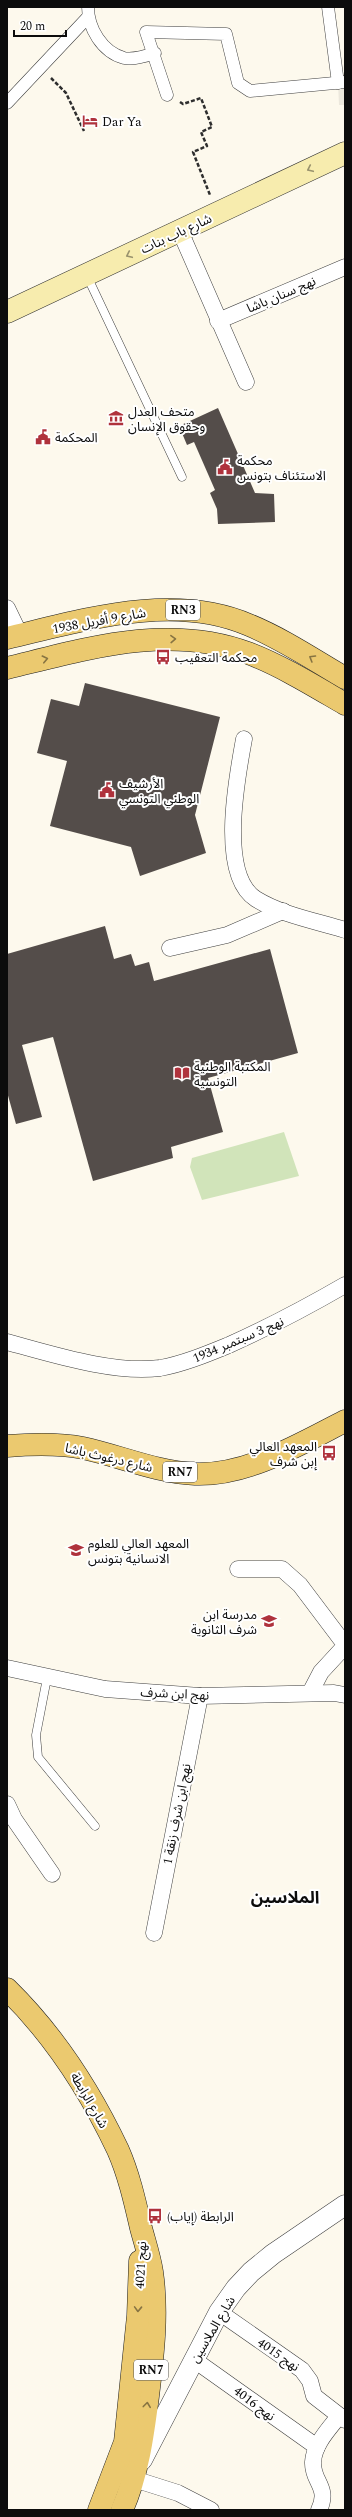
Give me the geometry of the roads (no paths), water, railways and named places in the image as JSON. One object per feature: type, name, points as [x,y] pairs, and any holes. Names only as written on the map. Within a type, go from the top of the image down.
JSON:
[{"type":"main road","name":"شارع باب بنات","points":[[7,312],[345,153]]},
{"type":"main road","name":"شارع 9 أفريل 1938","points":[[13,637],[130,612],[183,610],[229,618],[249,624],[345,678]]},
{"type":"main road","name":"شارع 9 أفريل 1938","points":[[7,668],[128,641],[179,638],[220,644],[249,653],[306,681],[345,704]]},
{"type":"main road","name":"شارع درغوث باشا","points":[[7,1446],[54,1445],[82,1448],[170,1471],[209,1473],[242,1468],[294,1447],[345,1422]]},
{"type":"main road","name":"شارع الرابطة","points":[[7,1989],[48,2033],[89,2096],[118,2151],[141,2229]]},
{"type":"main road","name":"نهج 4021","points":[[122,2510],[138,2473],[142,2434],[138,2316],[141,2229]]},
{"type":"main road","name":"نهج 4021","points":[[99,2510],[142,2434]]},
{"type":"main road","points":[[114,2510],[142,2434]]},
{"type":"main road","points":[[133,2510],[138,2473]]},
{"type":"street","points":[[167,95],[155,53],[146,32],[226,34],[238,84],[250,91],[341,83],[328,7]]},
{"type":"street","points":[[88,12],[96,37],[110,50],[124,58],[144,57],[155,53]]},
{"type":"street","points":[[7,103],[39,69],[88,12]]},
{"type":"street","points":[[180,231],[218,321],[246,382]]},
{"type":"street","name":"نهج سنان باشا","points":[[218,321],[345,267]]},
{"type":"street","points":[[7,608],[13,637]]},
{"type":"street","points":[[244,740],[235,789],[235,862],[242,884],[255,898],[283,911],[345,930]]},
{"type":"street","points":[[170,948],[227,935],[283,911]]},
{"type":"street","name":"نهج 3 سبتمبر 1934","points":[[7,1342],[62,1357],[116,1367],[159,1368],[202,1356],[280,1322],[345,1285]]},
{"type":"street","points":[[238,1569],[282,1569],[300,1585],[343,1642],[344,1647],[341,1652],[321,1672],[310,1693]]},
{"type":"street","name":"نهج ابن شرف","points":[[7,1668],[47,1678],[105,1689],[200,1696],[310,1693],[345,1695]]},
{"type":"street","name":"نهج ابن شرف زنقة 1","points":[[154,1933],[200,1696]]},
{"type":"street","points":[[7,1804],[18,1825],[52,1874]]},
{"type":"street","name":"شارع الملاسين","points":[[142,2434],[193,2359],[219,2312],[251,2272],[345,2205]]},
{"type":"street","name":"نهج 4015","points":[[219,2312],[302,2370],[310,2381],[314,2396],[342,2418]]},
{"type":"street","name":"نهج 4016","points":[[193,2359],[317,2447]]},
{"type":"street","points":[[319,2510],[324,2496],[313,2464],[317,2447],[342,2418]]},
{"type":"street","points":[[138,2473],[211,2510]]},
{"type":"lane","points":[[86,275],[182,477]]},
{"type":"lane","points":[[47,1678],[36,1736],[38,1757],[95,1826]]},
{"type":"place","name":"Dar Ya","points":[[90,121]]},
{"type":"place","name":"متحف العدل وحقوق الإنسان","points":[[116,418]]},
{"type":"place","name":"المحكمة","points":[[43,437]]},
{"type":"place","name":"محكمة الاستئناف بتونس","points":[[225,467]]},
{"type":"place","name":"محكمة التعقيب","points":[[163,657]]},
{"type":"place","name":"الأرشيف الوطني التونسي","points":[[107,790]]},
{"type":"place","name":"المكتبة الوطنية التونسية","points":[[182,1073]]},
{"type":"place","name":"المعهد العالي إبن شرف","points":[[329,1453]]},
{"type":"place","name":"المعهد العالي للعلوم الانسانية بتونس","points":[[76,1550]]},
{"type":"place","name":"مدرسة ابن شرف الثانوية","points":[[269,1621]]},
{"type":"place","name":"الرابطة (إياب)","points":[[155,2216]]},
{"type":"district","name":"الملاسين","points":[[285,1897]]}]
